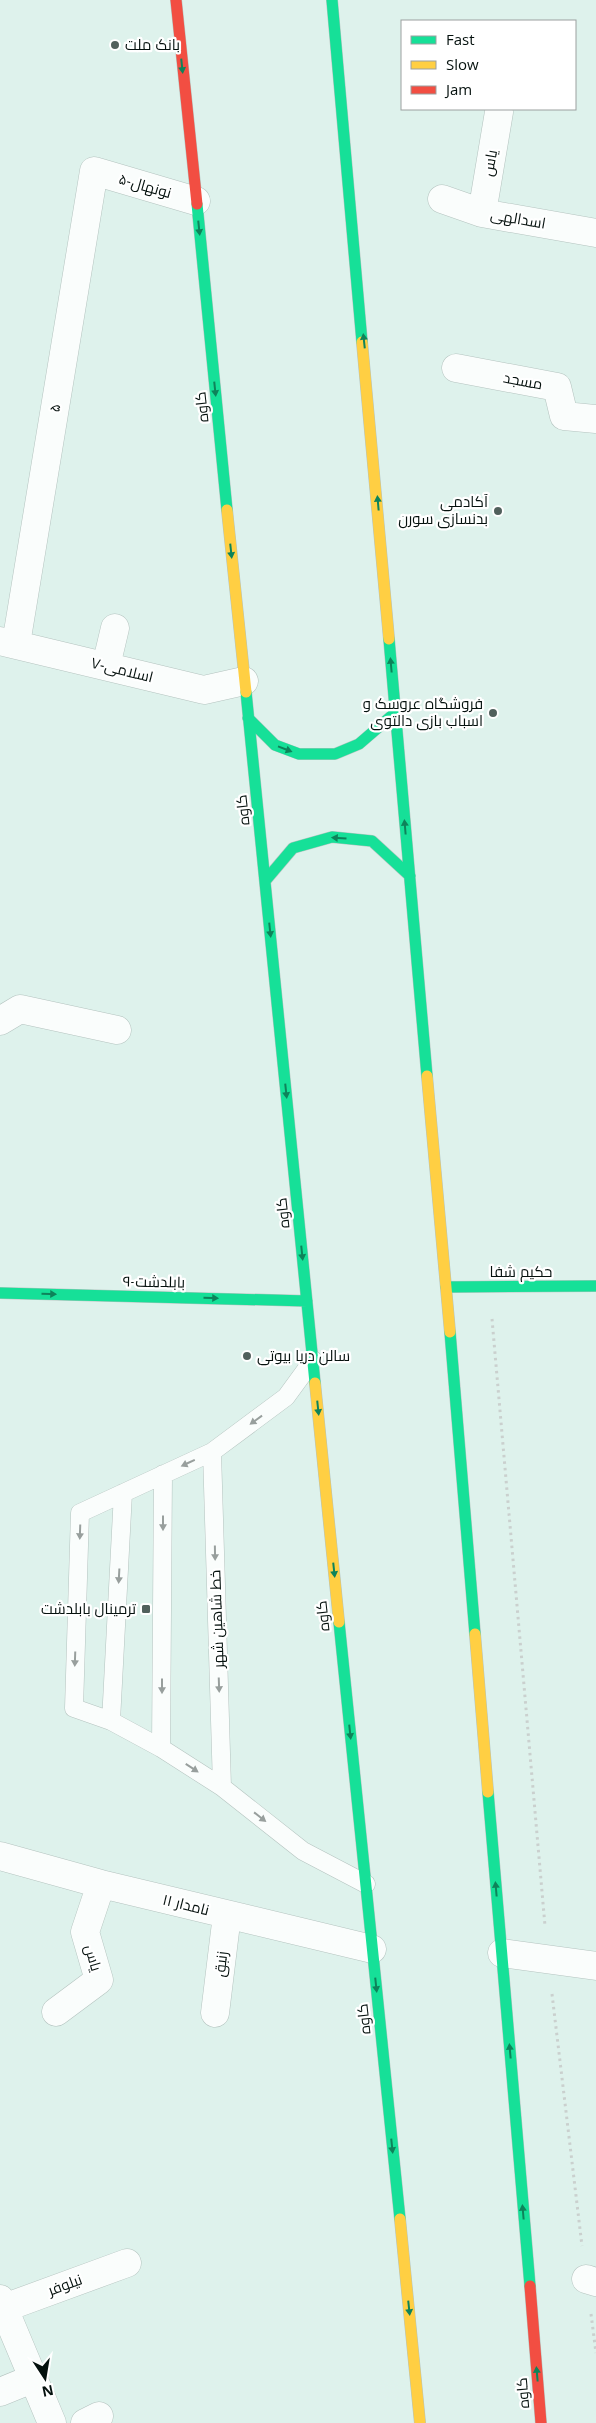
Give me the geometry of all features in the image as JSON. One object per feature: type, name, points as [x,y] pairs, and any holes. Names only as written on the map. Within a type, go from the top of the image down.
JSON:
[{"type":"main road","name":"کاوه","points":[[176,0],[420,2423]]},
{"type":"main road","name":"کاوه","points":[[332,0],[446,1287],[541,2423]]},
{"type":"main road","points":[[248,718],[276,745],[299,754],[336,754],[359,744],[395,713]]},
{"type":"main road","points":[[265,881],[293,848],[332,837],[372,841],[410,876]]},
{"type":"main road","name":"حکیم شفا","points":[[446,1287],[596,1286]]},
{"type":"main road","name":"۹-بابلدشت","points":[[0,1293],[307,1301]]},
{"type":"street","name":"یاس","points":[[482,213],[499,112]]},
{"type":"street","name":"۵-نونهال","points":[[94,171],[196,202]]},
{"type":"street","name":"۵","points":[[8,642],[94,171]]},
{"type":"street","name":"اسدالهی","points":[[442,199],[482,213],[596,233]]},
{"type":"street","name":"مسجد","points":[[456,368],[557,387],[564,416],[596,419]]},
{"type":"street","points":[[106,666],[115,628]]},
{"type":"street","name":"۷-اسلامی","points":[[8,642],[204,690],[244,681]]},
{"type":"street","points":[[0,1024],[20,1009],[117,1030]]},
{"type":"street","name":"۱۱ نامدار","points":[[0,1856],[102,1884],[372,1949]]},
{"type":"street","name":"یاس","points":[[56,2012],[99,1980],[85,1932],[102,1884]]},
{"type":"street","name":"زنبق","points":[[215,2013],[227,1915]]},
{"type":"street","points":[[502,1954],[596,1966]]},
{"type":"street","name":"نیلوفر","points":[[2,2303],[127,2263]]},
{"type":"street","points":[[2,2303],[32,2379],[52,2423]]},
{"type":"street","points":[[0,2392],[32,2379]]},
{"type":"lane","points":[[313,1360],[286,1397],[212,1452],[80,1514],[74,1708],[111,1721],[161,1748],[222,1787],[303,1851],[366,1884]]},
{"type":"lane","name":"خط شاهین شهر","points":[[212,1452],[222,1787]]},
{"type":"lane","points":[[161,1748],[163,1474]]},
{"type":"lane","points":[[111,1721],[123,1493]]},
{"type":"path","points":[[489,1287],[548,1959],[591,2280],[596,2353]]},
{"type":"traffic: fast","points":[[332,0],[362,342]]},
{"type":"traffic: fast","points":[[197,204],[227,510]]},
{"type":"traffic: fast","points":[[389,639],[427,1076]]},
{"type":"traffic: fast","points":[[246,692],[315,1383]]},
{"type":"traffic: fast","points":[[248,718],[275,745],[299,754],[335,754],[359,744],[395,713]]},
{"type":"traffic: fast","points":[[265,881],[293,848],[332,837],[372,841],[410,876]]},
{"type":"traffic: fast","points":[[446,1287],[596,1286]]},
{"type":"traffic: fast","points":[[0,1293],[307,1301]]},
{"type":"traffic: fast","points":[[450,1332],[475,1634]]},
{"type":"traffic: fast","points":[[339,1622],[400,2219]]},
{"type":"traffic: fast","points":[[488,1792],[530,2286]]},
{"type":"traffic: slow","points":[[362,342],[389,639]]},
{"type":"traffic: slow","points":[[227,510],[246,692]]},
{"type":"traffic: slow","points":[[427,1076],[450,1332]]},
{"type":"traffic: slow","points":[[315,1383],[339,1622]]},
{"type":"traffic: slow","points":[[475,1634],[488,1792]]},
{"type":"traffic: slow","points":[[400,2219],[420,2423]]},
{"type":"traffic: jam","points":[[176,0],[197,204]]},
{"type":"traffic: jam","points":[[530,2286],[541,2423]]},
{"type":"place","name":"بانک ملت","points":[[115,45]]},
{"type":"place","name":"آکادمی بدنسازی سورن","points":[[498,511]]},
{"type":"place","name":"فروشگاه عروسک و اسباب بازی دالتوی","points":[[493,713]]},
{"type":"place","name":"سالن دریا بیوتی","points":[[247,1356]]},
{"type":"place","name":"ترمینال بابلدشت","points":[[146,1609]]}]
